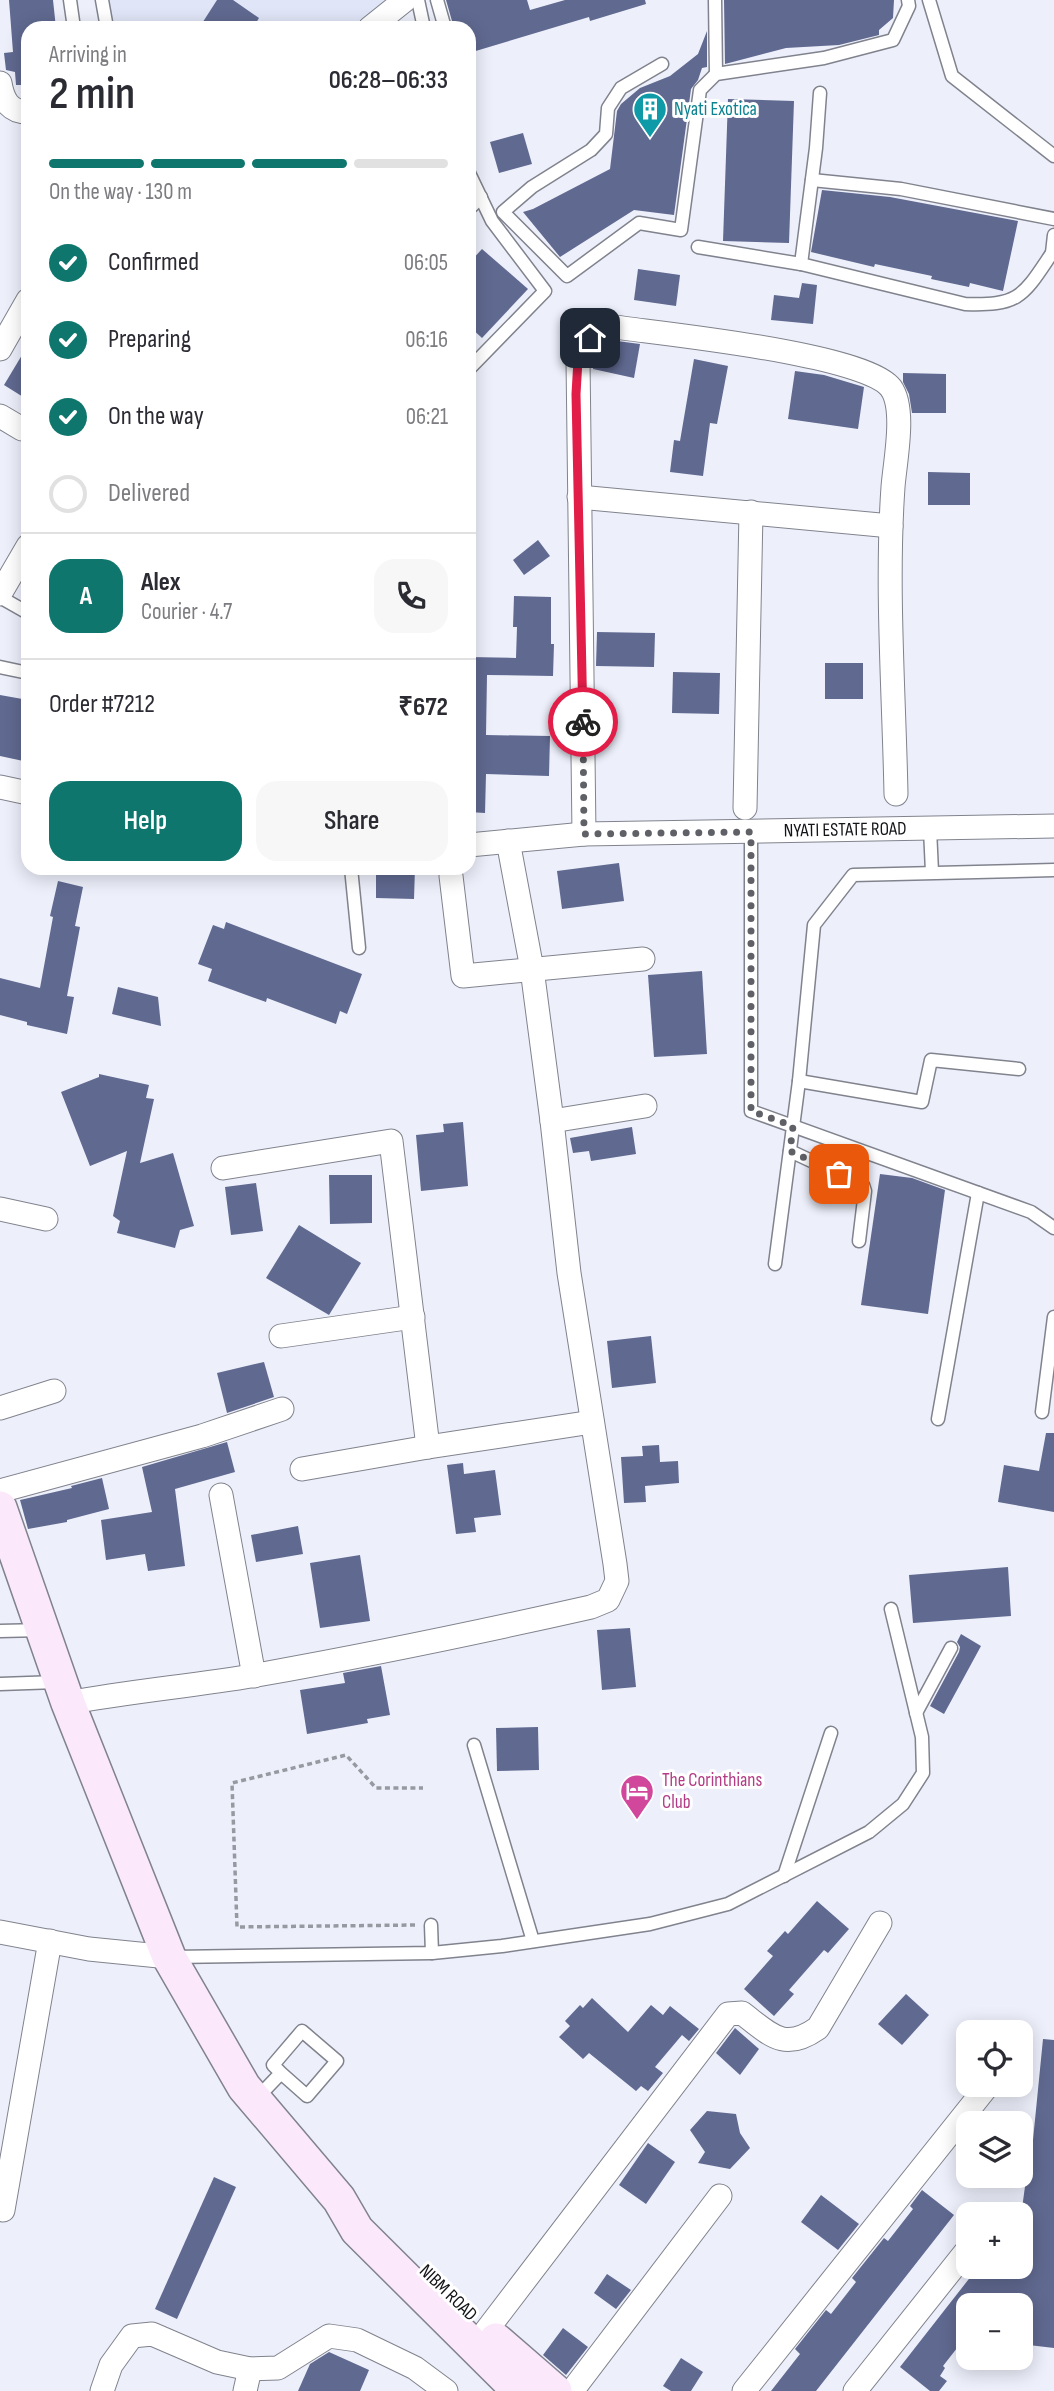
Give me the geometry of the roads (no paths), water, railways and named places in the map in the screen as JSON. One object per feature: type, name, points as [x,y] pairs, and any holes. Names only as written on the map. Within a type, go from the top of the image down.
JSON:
[{"type":"main road","points":[[0,1508],[64,1692],[169,1958],[244,2087],[339,2199],[357,2230],[519,2391]]},
{"type":"main road","name":"NIBM ROAD","points":[[339,2199],[372,2217],[486,2331],[555,2391]]},
{"type":"street","points":[[379,21],[405,0]]},
{"type":"street","points":[[0,83],[8,106],[21,112]]},
{"type":"street","points":[[0,349],[21,312]]},
{"type":"street","points":[[584,834],[578,360],[590,338],[615,327],[808,354],[873,375],[891,387],[899,405],[891,526],[896,794]]},
{"type":"street","points":[[0,416],[21,428]]},
{"type":"street","points":[[579,497],[891,526]]},
{"type":"street","points":[[745,808],[751,512]]},
{"type":"street","points":[[0,595],[21,558]]},
{"type":"street","points":[[0,788],[21,792]]},
{"type":"street","name":"NYATI ESTATE ROAD","points":[[476,844],[584,834],[1054,826]]},
{"type":"street","points":[[64,1692],[105,1696],[254,1676],[428,1643],[591,1607],[608,1600],[617,1580],[569,1273],[531,969],[508,841]]},
{"type":"street","points":[[452,876],[463,976],[643,959]]},
{"type":"street","points":[[552,1121],[645,1106]]},
{"type":"street","points":[[223,1168],[391,1141],[428,1447]]},
{"type":"street","points":[[0,1209],[46,1219]]},
{"type":"street","points":[[281,1336],[413,1317]]},
{"type":"street","points":[[0,1408],[54,1391]]},
{"type":"street","points":[[0,1491],[202,1436],[282,1409]]},
{"type":"street","points":[[302,1469],[592,1422]]},
{"type":"street","points":[[221,1495],[254,1676]]},
{"type":"street","points":[[486,2331],[728,2014],[743,2013],[773,2037],[789,2040],[804,2038],[818,2028],[880,1923]]},
{"type":"street","points":[[0,1932],[89,1949],[169,1958]]},
{"type":"street","points":[[3,2210],[50,1941]]},
{"type":"street","points":[[744,2391],[979,2097]]},
{"type":"street","points":[[572,2391],[720,2196]]},
{"type":"street","points":[[855,2391],[956,2264]]},
{"type":"street","points":[[102,2391],[111,2365],[132,2336],[152,2334],[217,2362],[247,2380],[278,2368],[329,2336],[357,2340],[415,2368],[446,2391]]},
{"type":"lane","points":[[70,0],[73,21]]},
{"type":"lane","points":[[102,0],[106,21]]},
{"type":"lane","points":[[418,0],[422,21]]},
{"type":"lane","points":[[437,0],[442,21]]},
{"type":"lane","points":[[715,0],[716,74]]},
{"type":"lane","points":[[662,64],[621,88],[608,107],[606,134],[592,150],[532,187],[503,212],[567,276],[639,223],[681,230],[700,90],[716,74],[824,58],[893,40],[909,6],[908,0]]},
{"type":"lane","points":[[929,0],[952,76],[1054,156]]},
{"type":"lane","points":[[801,264],[820,93]]},
{"type":"lane","points":[[812,180],[901,189],[1054,219]]},
{"type":"lane","points":[[476,187],[492,221],[545,291],[476,358]]},
{"type":"lane","points":[[476,202],[481,197]]},
{"type":"lane","points":[[698,247],[801,264],[965,304],[992,305],[1012,300],[1029,286],[1053,253],[1054,235]]},
{"type":"lane","points":[[0,595],[21,608]]},
{"type":"lane","points":[[0,667],[21,672]]},
{"type":"lane","points":[[930,829],[932,872]]},
{"type":"lane","points":[[751,832],[751,1111],[1031,1212],[1054,1228]]},
{"type":"lane","points":[[775,1264],[799,1082],[814,925],[853,875],[1054,870]]},
{"type":"lane","points":[[352,875],[359,948]]},
{"type":"lane","points":[[799,1082],[922,1102],[931,1060],[1018,1069]]},
{"type":"lane","points":[[790,1151],[863,1185],[865,1191],[859,1241]]},
{"type":"lane","points":[[938,1419],[978,1193]]},
{"type":"lane","points":[[1042,1412],[1054,1317]]},
{"type":"lane","points":[[169,1958],[432,1952],[650,1924],[728,1904],[869,1832],[903,1804],[923,1773],[922,1737],[891,1609]]},
{"type":"lane","points":[[0,1631],[42,1630]]},
{"type":"lane","points":[[916,1713],[951,1648]]},
{"type":"lane","points":[[0,1684],[64,1692]]},
{"type":"lane","points":[[785,1876],[831,1733]]},
{"type":"lane","points":[[474,1745],[533,1941]]},
{"type":"lane","points":[[431,1925],[432,1952]]},
{"type":"lane","points":[[302,2031],[337,2062],[307,2096],[281,2073],[272,2066],[302,2031]]},
{"type":"lane","points":[[255,2101],[281,2073]]},
{"type":"place","name":"Nyati Exotica","points":[[650,139]]},
{"type":"place","name":"The Corinthians Club","points":[[637,1821]]}]
